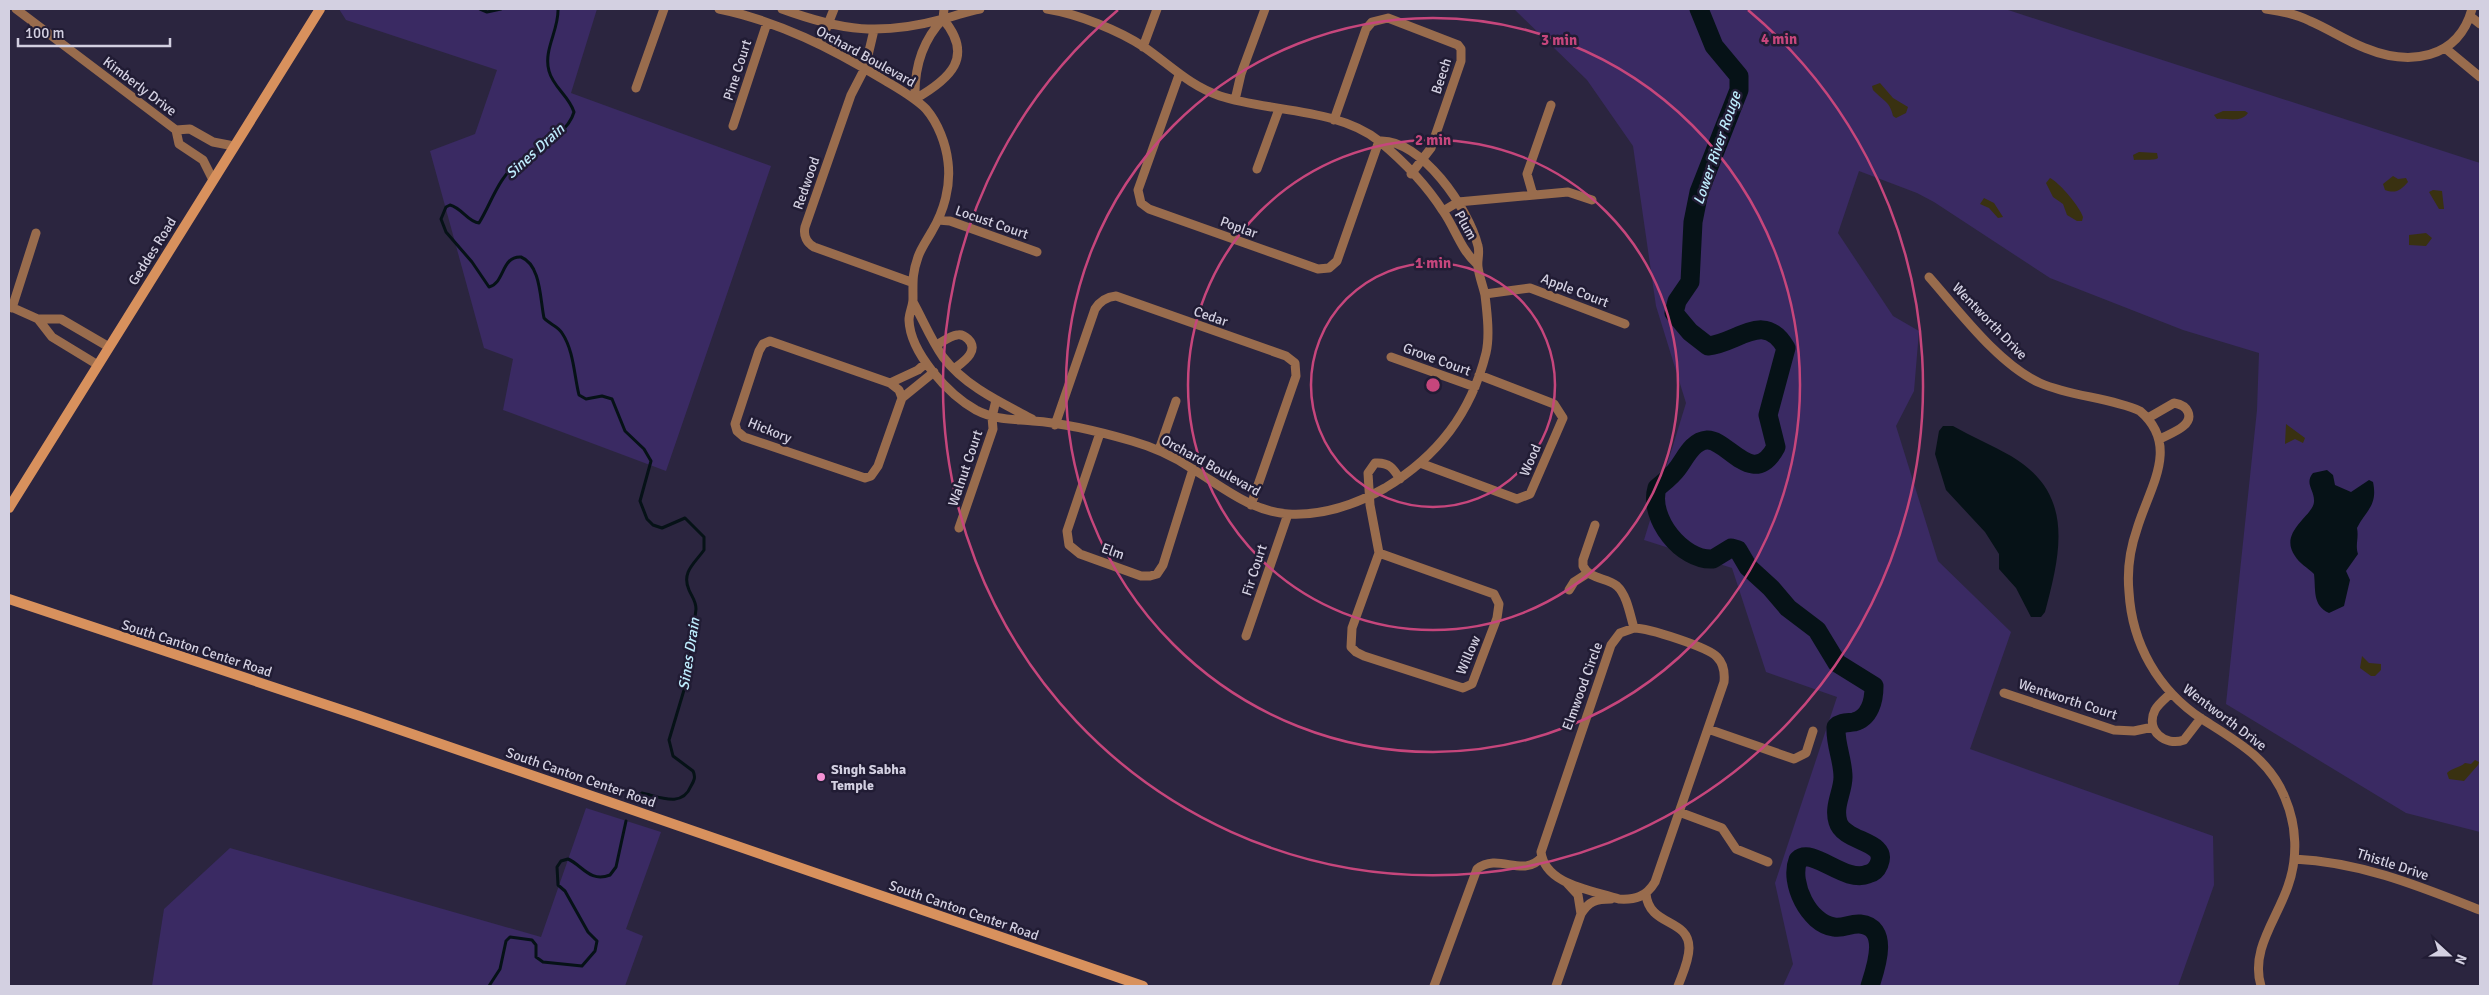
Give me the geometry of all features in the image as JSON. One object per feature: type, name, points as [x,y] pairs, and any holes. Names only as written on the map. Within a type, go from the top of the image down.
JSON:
[{"type":"main road","name":"Geddes Road","points":[[9,508],[320,9]]},
{"type":"main road","name":"South Canton Center Road","points":[[9,599],[357,715],[1143,986]]},
{"type":"street","points":[[636,88],[664,9]]},
{"type":"street","name":"Orchard Boulevard","points":[[723,9],[767,23],[820,44],[865,68],[915,99],[926,109],[936,125],[948,161],[947,193],[938,220],[922,248],[911,282],[913,302],[909,318],[911,332],[918,352],[962,401],[992,417],[1007,420],[1035,421],[1100,433],[1159,450],[1194,469],[1226,492],[1270,511],[1288,514],[1329,511],[1371,496],[1400,479],[1420,463],[1463,415],[1479,376],[1487,348],[1484,294],[1477,264],[1480,249],[1458,202],[1440,177],[1422,160],[1399,143],[1379,142]]},
{"type":"street","name":"Orchard Boulevard","points":[[782,9],[828,25],[874,30],[943,19],[980,9]]},
{"type":"street","points":[[820,44],[834,9]]},
{"type":"street","points":[[915,99],[935,88],[955,64],[958,43],[943,19],[944,9]]},
{"type":"street","name":"Orchard Boulevard","points":[[1049,9],[1113,29],[1144,47],[1180,75],[1204,90],[1235,100],[1334,120],[1357,128],[1379,142],[1411,174],[1443,211]]},
{"type":"street","points":[[1144,47],[1158,9]]},
{"type":"street","points":[[1235,100],[1241,74],[1265,9]]},
{"type":"street","points":[[2266,9],[2299,16],[2367,49],[2393,56],[2418,57],[2432,55],[2446,48],[2457,38],[2471,12],[2480,24]]},
{"type":"street","name":"Kimberly Drive","points":[[20,10],[176,130],[180,144],[203,160],[213,180]]},
{"type":"street","name":"Beech","points":[[1334,120],[1366,29],[1372,22],[1388,18],[1452,40],[1461,49],[1461,60],[1431,148],[1422,160]]},
{"type":"street","name":"Orchard Boulevard","points":[[915,99],[916,71],[924,47],[930,33],[943,19]]},
{"type":"street","name":"Pine Court","points":[[733,126],[767,23]]},
{"type":"street","name":"Redwood","points":[[874,30],[865,68],[851,95],[805,227],[805,236],[814,247],[911,282]]},
{"type":"street","points":[[2446,48],[2480,77]]},
{"type":"street","name":"Poplar","points":[[1180,75],[1138,190],[1141,203],[1148,209],[1318,269],[1329,268],[1337,261],[1379,142]]},
{"type":"street","points":[[1533,195],[1527,174],[1551,105]]},
{"type":"street","points":[[1257,169],[1279,109]]},
{"type":"street","name":"Kimberly Drive","points":[[176,130],[190,129],[213,142],[234,146]]},
{"type":"street","points":[[1411,174],[1422,160]]},
{"type":"street","points":[[1458,202],[1568,192],[1592,200]]},
{"type":"street","name":"Plum","points":[[1458,202],[1443,211],[1468,256],[1477,264]]},
{"type":"street","name":"Locust Court","points":[[938,220],[950,221],[1038,252]]},
{"type":"street","points":[[36,233],[10,307],[38,319],[61,319],[109,347]]},
{"type":"street","name":"Wentworth Drive","points":[[1929,277],[2005,360],[2027,376],[2055,388],[2133,408],[2148,418]]},
{"type":"street","name":"Apple Court","points":[[1484,294],[1530,288],[1626,324]]},
{"type":"street","name":"Cedar","points":[[1055,425],[1095,309],[1109,297],[1116,296],[1286,356],[1294,363],[1296,376],[1251,504]]},
{"type":"street","name":"Orchard Boulevard","points":[[913,302],[942,356],[954,369],[996,400],[1035,421]]},
{"type":"street","points":[[38,319],[52,337],[98,365]]},
{"type":"street","points":[[936,345],[957,335],[965,336],[970,340],[972,347],[970,355],[954,369]]},
{"type":"street","name":"Hickory","points":[[890,383],[770,341],[763,344],[759,351],[735,424],[738,431],[744,437],[865,478],[871,476],[878,466],[902,398]]},
{"type":"street","points":[[930,367],[918,370],[890,383],[899,390],[902,398],[942,356]]},
{"type":"street","name":"Grove Court","points":[[1391,357],[1474,387]]},
{"type":"street","name":"Wood","points":[[1420,463],[1518,499],[1530,494],[1563,418],[1554,404],[1479,376]]},
{"type":"street","name":"Walnut Court","points":[[959,528],[993,429],[992,417],[996,400]]},
{"type":"street","points":[[1159,450],[1176,401]]},
{"type":"street","points":[[2174,403],[2184,407],[2188,412],[2188,419],[2183,427],[2160,439],[2148,418],[2174,403]]},
{"type":"street","name":"Elm","points":[[1100,433],[1067,531],[1069,545],[1080,554],[1143,576],[1157,574],[1163,566],[1194,469]]},
{"type":"street","name":"Wentworth Drive","points":[[2160,439],[2160,460],[2133,541],[2129,564],[2128,592],[2132,619],[2141,647],[2153,670],[2171,693],[2201,718],[2248,748],[2274,777],[2292,816],[2295,837],[2294,859],[2288,887],[2260,954],[2258,973],[2261,986]]},
{"type":"street","points":[[1379,553],[1370,505],[1371,496],[1368,473],[1375,463],[1385,462],[1393,468],[1400,479]]},
{"type":"street","name":"Fir Court","points":[[1246,636],[1288,514]]},
{"type":"street","points":[[1556,986],[1580,914],[1586,906],[1595,900],[1635,899],[1646,894],[1655,882],[1724,682],[1724,668],[1720,661],[1709,651],[1646,629],[1634,628],[1618,588],[1588,573],[1583,566],[1583,560],[1595,525]]},
{"type":"street","name":"Willow","points":[[1379,553],[1494,594],[1499,604],[1497,618],[1472,684],[1463,688],[1446,684],[1364,656],[1351,647],[1352,628],[1379,553]]},
{"type":"street","points":[[1569,590],[1574,582],[1588,573]]},
{"type":"street","name":"Elmwood Circle","points":[[1542,858],[1542,844],[1611,645],[1620,633],[1634,628]]},
{"type":"street","name":"Wentworth Court","points":[[2004,692],[2114,730],[2134,731],[2153,727]]},
{"type":"street","points":[[2171,693],[2155,710],[2153,727],[2162,739],[2178,742],[2188,736],[2201,718]]},
{"type":"street","points":[[1708,729],[1794,759],[1806,753],[1813,731]]},
{"type":"street","points":[[1679,812],[1722,828],[1736,849],[1768,862]]},
{"type":"street","points":[[1434,986],[1477,869],[1489,862],[1495,861],[1522,868],[1530,867],[1542,858],[1550,873],[1564,881],[1619,899]]},
{"type":"street","name":"Thistle Drive","points":[[2294,859],[2332,862],[2372,870],[2480,910]]},
{"type":"street","points":[[1564,881],[1578,895],[1580,914]]},
{"type":"street","points":[[1646,894],[1646,903],[1654,915],[1679,928],[1688,942],[1688,957],[1678,986]]},
{"type":"shaded area","points":[[339,9],[597,9],[571,93],[771,166],[666,471],[503,410],[513,359],[484,348],[430,151],[475,134],[497,70],[346,20]]},
{"type":"shaded area","points":[[1514,9],[2005,9],[2480,163],[2480,832],[2406,813],[2226,704],[2257,410],[2259,353],[2183,330],[2050,278],[1934,202],[1917,193],[1859,171],[1838,233],[1893,316],[1919,331],[1914,391],[1896,426],[1938,561],[2011,632],[1970,749],[2213,836],[2214,885],[2178,986],[1783,986],[1793,964],[1775,883],[1837,697],[1766,672],[1732,568],[1644,540],[1686,403],[1656,306],[1633,146],[1587,80]]},
{"type":"shaded area","points":[[1943,426],[1953,426],[2011,456],[2031,471],[2046,488],[2054,506],[2058,525],[2058,546],[2051,589],[2045,612],[2041,617],[2031,617],[2016,588],[1999,569],[1999,554],[1985,532],[1946,490],[1935,454],[1939,431]]},
{"type":"shaded area","points":[[2327,470],[2333,475],[2335,485],[2351,492],[2369,480],[2373,482],[2374,490],[2373,502],[2357,528],[2358,554],[2346,571],[2350,580],[2344,606],[2329,613],[2317,601],[2314,574],[2295,556],[2291,547],[2293,532],[2314,502],[2310,477],[2313,473]]},
{"type":"shaded area","points":[[586,808],[661,832],[626,929],[643,936],[625,986],[152,986],[164,909],[230,848],[541,937]]},
{"type":"sand","points":[[1880,83],[1893,98],[1908,107],[1906,113],[1896,118],[1893,116],[1888,104],[1873,90],[1872,86]]},
{"type":"sand","points":[[2223,111],[2245,111],[2248,113],[2238,119],[2217,119],[2214,115]]},
{"type":"sand","points":[[2139,152],[2157,153],[2158,158],[2134,160],[2133,155]]},
{"type":"sand","points":[[2393,176],[2398,179],[2406,178],[2408,182],[2398,190],[2392,192],[2385,190],[2383,184]]},
{"type":"sand","points":[[2050,178],[2059,184],[2074,201],[2083,217],[2082,221],[2077,221],[2067,215],[2063,204],[2053,197],[2046,183]]},
{"type":"sand","points":[[2433,190],[2442,191],[2444,209],[2439,209],[2429,192]]},
{"type":"sand","points":[[1984,198],[1994,203],[2003,217],[1998,218],[1989,208],[1980,204]]},
{"type":"sand","points":[[2426,233],[2432,238],[2426,246],[2409,245],[2409,235]]},
{"type":"sand","points":[[2286,424],[2305,438],[2303,443],[2295,439],[2285,444]]},
{"type":"sand","points":[[2362,656],[2369,663],[2381,664],[2381,670],[2375,676],[2371,676],[2360,668]]},
{"type":"sand","points":[[2475,760],[2479,762],[2478,765],[2464,781],[2449,779],[2447,773],[2449,771],[2465,763],[2471,764]]},
{"type":"waterway","name":"Sines Drain","points":[[480,9],[487,12],[501,9]]},
{"type":"waterway","name":"Sines Drain","points":[[558,9],[558,17],[549,48],[548,63],[551,77],[572,106],[574,112],[571,120],[559,134],[512,167],[496,190],[479,223],[450,205],[446,207],[441,219],[446,232],[472,262],[489,287],[494,285],[510,261],[521,257],[528,261],[536,275],[544,318],[560,331],[569,347],[579,395],[586,399],[602,396],[612,399],[625,431],[644,449],[651,461],[640,501],[647,519],[653,525],[662,528],[685,518],[704,537],[704,550],[690,568],[687,578],[687,584],[695,601],[696,609],[687,680],[669,740],[673,756],[693,771],[694,779],[687,793],[682,797],[670,799],[642,793],[635,799]]},
{"type":"waterway","name":"Lower River Rouge","points":[[1699,9],[1714,46],[1739,76],[1739,90],[1699,192],[1693,222],[1690,282],[1677,301],[1674,313],[1690,332],[1708,346],[1760,330],[1769,331],[1778,337],[1786,348],[1768,415],[1776,447],[1767,459],[1758,464],[1750,463],[1715,442],[1702,441],[1689,451],[1675,472],[1657,488],[1658,512],[1670,536],[1690,553],[1701,558],[1713,559],[1731,548],[1738,550],[1748,567],[1771,588],[1788,608],[1817,630],[1837,663],[1874,686],[1872,702],[1864,717],[1854,722],[1842,723],[1836,727],[1843,777],[1837,805],[1837,816],[1842,829],[1848,834],[1878,850],[1880,856],[1879,864],[1872,873],[1859,876],[1849,874],[1812,858],[1804,857],[1798,860],[1796,869],[1796,880],[1803,901],[1809,911],[1817,918],[1825,924],[1834,927],[1860,924],[1870,927],[1875,933],[1878,941],[1878,950],[1870,986]]},
{"type":"waterway","name":"Sines Drain","points":[[489,986],[500,969],[506,941],[510,937],[532,940],[536,945],[536,957],[543,962],[582,966],[595,951],[597,941],[588,932],[565,891],[558,885],[557,867],[561,861],[568,859],[597,877],[610,875],[616,867],[626,821]]},
{"type":"place","name":"Singh Sabha Temple","points":[[821,777]]}]
